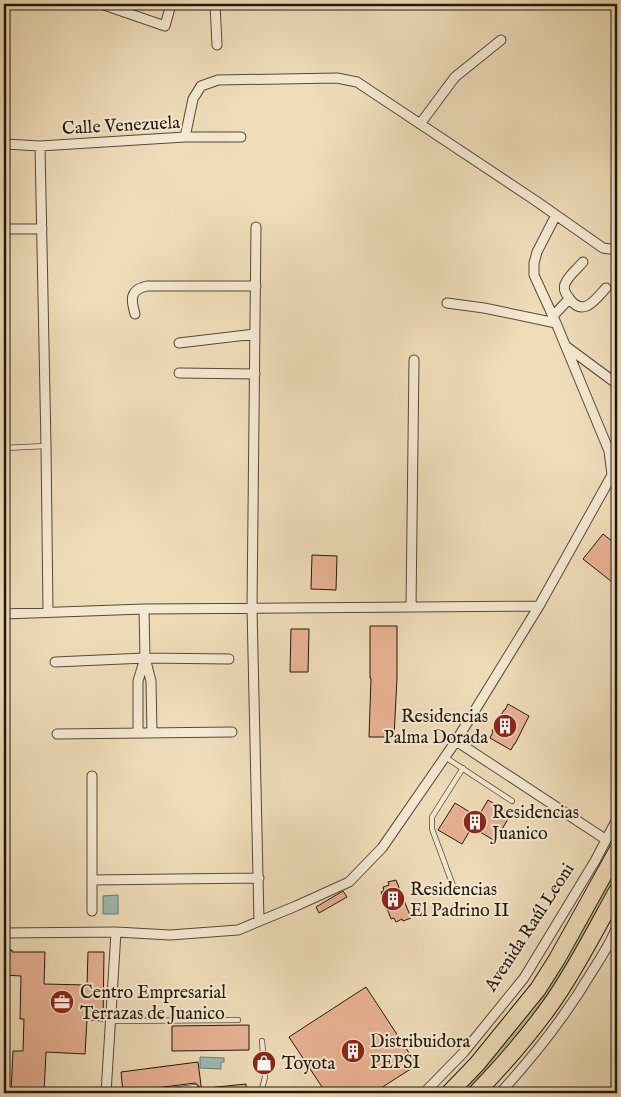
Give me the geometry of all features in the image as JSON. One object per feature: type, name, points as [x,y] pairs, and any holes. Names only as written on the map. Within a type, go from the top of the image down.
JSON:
[{"type":"highway","name":"Avenida Raúl Leoni","points":[[449,1093],[477,1064],[538,989],[617,852]]},
{"type":"highway","points":[[476,1093],[554,1000],[574,969],[617,891]]},
{"type":"street","points":[[100,4],[165,26],[172,4]]},
{"type":"street","points":[[215,4],[217,45]]},
{"type":"street","points":[[420,124],[455,77],[501,40]]},
{"type":"street","points":[[185,138],[193,99],[201,86],[218,80],[337,78],[357,82],[604,248],[617,250]]},
{"type":"street","name":"Calle Venezuela","points":[[4,144],[40,146],[185,138],[241,137]]},
{"type":"street","points":[[40,146],[48,612]]},
{"type":"street","points":[[4,933],[116,932],[170,934],[238,930],[349,882],[382,848],[456,741],[539,606],[615,471],[609,451],[534,275],[534,263],[537,252],[556,215]]},
{"type":"street","points":[[256,227],[252,608],[260,921]]},
{"type":"street","points":[[4,229],[42,229]]},
{"type":"street","points":[[582,262],[566,283],[565,292],[574,305],[585,307],[592,303],[606,288]]},
{"type":"street","points":[[135,314],[132,297],[140,288],[146,286],[256,286]]},
{"type":"street","points":[[554,319],[569,298]]},
{"type":"street","points":[[447,303],[554,319]]},
{"type":"street","points":[[179,343],[255,334]]},
{"type":"street","points":[[566,347],[616,381]]},
{"type":"street","points":[[411,607],[414,360]]},
{"type":"street","points":[[179,373],[255,374]]},
{"type":"street","points":[[4,614],[144,609],[539,606]]},
{"type":"street","points":[[144,609],[145,658],[151,681],[152,733]]},
{"type":"street","points":[[138,733],[138,681],[145,658]]},
{"type":"street","points":[[55,662],[145,658],[229,659]]},
{"type":"street","points":[[57,734],[232,732]]},
{"type":"street","points":[[456,741],[605,840]]},
{"type":"street","points":[[92,776],[92,911]]},
{"type":"street","name":"Avenida Raúl Leoni","points":[[424,1093],[464,1052],[524,978],[595,861],[617,819]]},
{"type":"street","points":[[92,880],[259,878]]},
{"type":"street","points":[[500,1093],[543,1043],[568,1010],[607,947],[617,926]]},
{"type":"street","points":[[106,1093],[116,932]]},
{"type":"street","points":[[554,1000],[568,1010]]},
{"type":"lane","points":[[4,448],[46,446]]},
{"type":"lane","points":[[445,757],[512,801]]},
{"type":"lane","points":[[455,891],[432,829],[432,817],[462,768]]},
{"type":"lane","points":[[111,1021],[238,1020]]},
{"type":"lane","points":[[261,1093],[265,1077],[262,1041]]},
{"type":"lane","points":[[149,1093],[195,1087]]},
{"type":"green space","points":[[617,865],[617,881],[547,999],[481,1081],[468,1093],[455,1093]]},
{"type":"water","points":[[118,895],[118,914],[103,914],[103,896]]},
{"type":"water","points":[[200,1057],[224,1058],[224,1062],[221,1062],[221,1069],[200,1068]]},
{"type":"building","points":[[603,534],[613,542],[617,537],[617,586],[583,559]]},
{"type":"building","points":[[312,555],[337,556],[336,590],[311,589]]},
{"type":"building","points":[[370,626],[397,626],[394,737],[369,737]]},
{"type":"building","points":[[291,629],[309,629],[308,672],[290,672]]},
{"type":"building","name":"Residencias Palma Dorada","points":[[508,704],[529,716],[511,750],[490,738],[492,731]]},
{"type":"building","name":"Residencias Juanico","points":[[488,800],[511,814],[495,841],[472,827],[462,844],[438,830],[455,803],[478,817]]},
{"type":"building","name":"Residencias El Padrino II","points":[[396,880],[411,918],[396,922],[394,918],[391,919],[381,892],[384,891],[383,887],[389,885],[388,882]]},
{"type":"building","points":[[343,891],[347,897],[319,913],[316,907]]},
{"type":"building","points":[[4,950],[12,950],[12,952],[45,952],[44,984],[87,985],[88,952],[104,952],[103,1021],[87,1020],[85,1054],[46,1052],[44,1093],[11,1093],[13,1051],[23,1051],[24,1019],[20,1019],[21,976],[4,975]]},
{"type":"building","name":"Distribuidora PEPSI","points":[[366,987],[417,1065],[373,1093],[326,1093],[289,1037]]},
{"type":"building","points":[[249,1025],[249,1050],[172,1051],[172,1026]]},
{"type":"building","points":[[198,1062],[202,1093],[178,1093],[197,1090],[199,1086],[195,1083],[123,1093],[121,1072]]},
{"type":"building","points":[[246,1084],[246,1093],[208,1093],[207,1088]]},
{"type":"place","name":"Residencias Palma Dorada","points":[[505,726]]},
{"type":"place","name":"Residencias Juanico","points":[[475,822]]},
{"type":"place","name":"Residencias El Padrino II","points":[[393,899]]},
{"type":"place","name":"Centro Empresarial Terrazas de Juanico","points":[[62,1002]]},
{"type":"place","name":"Distribuidora PEPSI","points":[[353,1051]]},
{"type":"place","name":"Toyota","points":[[264,1063]]}]
